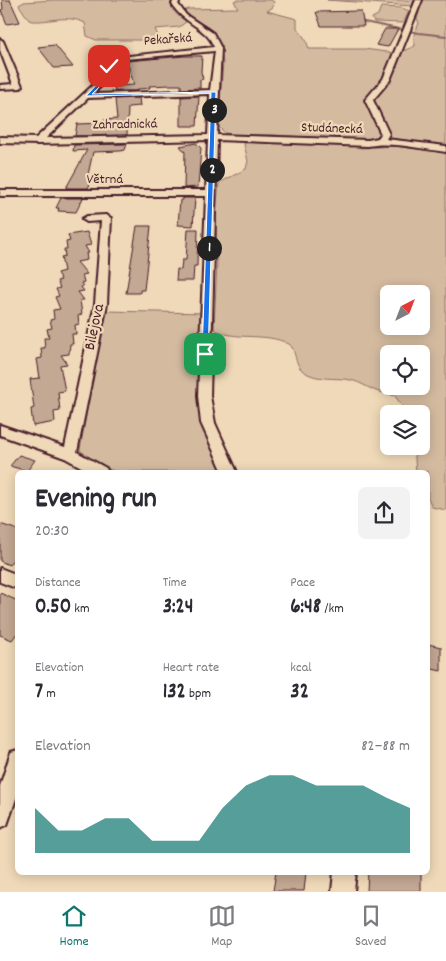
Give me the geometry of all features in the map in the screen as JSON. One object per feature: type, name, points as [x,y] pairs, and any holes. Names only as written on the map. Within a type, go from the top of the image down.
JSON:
[{"type":"street","points":[[177,0],[175,4],[177,10],[208,32],[216,42],[218,49],[214,92],[204,396],[208,423],[229,470]]},
{"type":"street","name":"Studánecká","points":[[213,137],[368,143],[381,140],[385,134],[369,100],[386,80],[419,0]]},
{"type":"street","points":[[0,40],[2,52],[18,86],[0,87]]},
{"type":"street","name":"Pekařská","points":[[38,141],[88,96],[107,76],[112,59],[218,49]]},
{"type":"street","points":[[88,96],[214,92]]},
{"type":"street","name":"Zahradnická","points":[[0,140],[38,141],[213,137]]},
{"type":"street","points":[[381,140],[390,143],[446,149]]},
{"type":"street","name":"Větrná","points":[[0,193],[210,194]]},
{"type":"street","name":"Bilejova","points":[[70,454],[101,304],[106,218],[87,219]]},
{"type":"street","points":[[0,430],[70,454],[98,470]]},
{"type":"street","points":[[0,575],[15,581]]},
{"type":"street","points":[[0,816],[15,768]]},
{"type":"street","points":[[343,891],[345,875]]},
{"type":"shaded area","points":[[53,0],[172,0],[173,10],[186,22],[179,27],[155,29],[158,36],[152,40],[96,40],[87,36],[85,23],[72,19],[32,21],[29,20],[19,5],[24,2]]},
{"type":"shaded area","points":[[271,0],[274,2],[273,7],[267,11],[297,19],[297,28],[306,40],[309,49],[364,49],[394,53],[379,85],[368,98],[366,104],[381,134],[371,141],[225,133],[218,126],[223,63],[221,50],[223,48],[209,28],[182,12],[188,9],[238,8],[234,1]]},
{"type":"shaded area","points":[[327,0],[414,0],[412,6]]},
{"type":"shaded area","points":[[422,0],[446,0],[446,148],[395,142],[382,122],[374,99],[385,88],[403,51],[415,46],[414,35],[419,23],[417,19]]},
{"type":"shaded area","points":[[381,7],[402,8],[409,11],[403,23],[374,22],[372,18],[378,15]]},
{"type":"shaded area","points":[[249,141],[356,145],[361,148],[396,146],[446,153],[446,510],[432,507],[430,502],[430,470],[416,470],[415,455],[430,455],[430,405],[402,405],[395,396],[391,395],[430,395],[430,345],[380,345],[380,392],[354,381],[308,374],[300,368],[291,346],[280,340],[231,335],[214,329],[217,263],[216,212],[219,183],[246,169],[248,161],[244,144]]},
{"type":"shaded area","points":[[104,311],[207,313],[205,426],[225,470],[111,470],[101,467],[80,450]]},
{"type":"building","points":[[2,0],[10,0],[20,22],[7,24],[1,10],[3,9]]},
{"type":"building","points":[[361,11],[364,26],[321,26],[316,12]]},
{"type":"building","points":[[385,29],[398,29],[388,47],[376,45]]},
{"type":"building","points":[[55,45],[73,67],[54,68],[38,47]]},
{"type":"building","points":[[202,56],[201,72],[203,79],[200,80],[200,88],[181,89],[181,85],[171,85],[149,86],[150,88],[138,89],[138,91],[115,91],[114,86],[134,85],[127,61]]},
{"type":"building","points":[[199,96],[197,126],[181,126],[181,97]]},
{"type":"building","points":[[139,98],[140,106],[128,107],[127,135],[75,136],[77,124],[104,123],[104,120],[117,119],[115,99]]},
{"type":"building","points":[[196,143],[201,148],[198,187],[184,188],[185,152],[180,146]]},
{"type":"building","points":[[127,144],[125,150],[93,152],[87,179],[93,179],[88,188],[66,188],[87,150],[73,151],[74,145]]},
{"type":"building","points":[[61,198],[83,198],[76,212],[58,211],[59,208],[56,208]]},
{"type":"building","points":[[183,198],[195,198],[193,226],[178,225],[180,200],[183,200]]},
{"type":"building","points":[[137,226],[151,226],[144,290],[140,290],[140,293],[126,293]]},
{"type":"building","points":[[188,229],[198,229],[197,266],[194,266],[193,281],[176,281],[177,269],[181,270],[182,260],[186,260]]},
{"type":"building","points":[[87,232],[91,245],[85,246],[89,253],[86,253],[87,260],[77,262],[87,274],[82,275],[84,282],[81,283],[83,286],[81,287],[84,291],[78,292],[84,300],[80,300],[82,314],[78,316],[79,324],[75,325],[76,334],[72,334],[73,344],[70,344],[69,354],[61,355],[67,364],[60,365],[65,391],[58,392],[60,411],[54,412],[55,422],[33,426],[31,409],[34,408],[30,379],[40,378],[37,359],[42,358],[41,348],[45,348],[44,338],[49,338],[47,329],[52,328],[50,320],[54,319],[53,310],[60,309],[55,297],[59,296],[56,289],[60,288],[57,281],[61,280],[57,273],[64,271],[61,257],[65,256],[66,242],[70,241],[68,235]]},
{"type":"building","points":[[19,455],[35,460],[28,470],[10,466]]},
{"type":"building","points":[[0,524],[15,529],[15,557],[9,565],[0,561]]},
{"type":"building","points":[[0,593],[15,600],[15,636],[12,640],[0,635]]},
{"type":"building","points":[[430,644],[441,647],[441,671],[430,668]]},
{"type":"building","points":[[276,875],[306,875],[304,891],[273,891]]},
{"type":"building","points":[[368,875],[421,875],[421,891],[367,891]]},
{"type":"waterway","points":[[359,21],[419,33],[446,36]]},
{"type":"route","points":[[109,66],[107,76],[88,96],[214,92],[205,354]]}]
